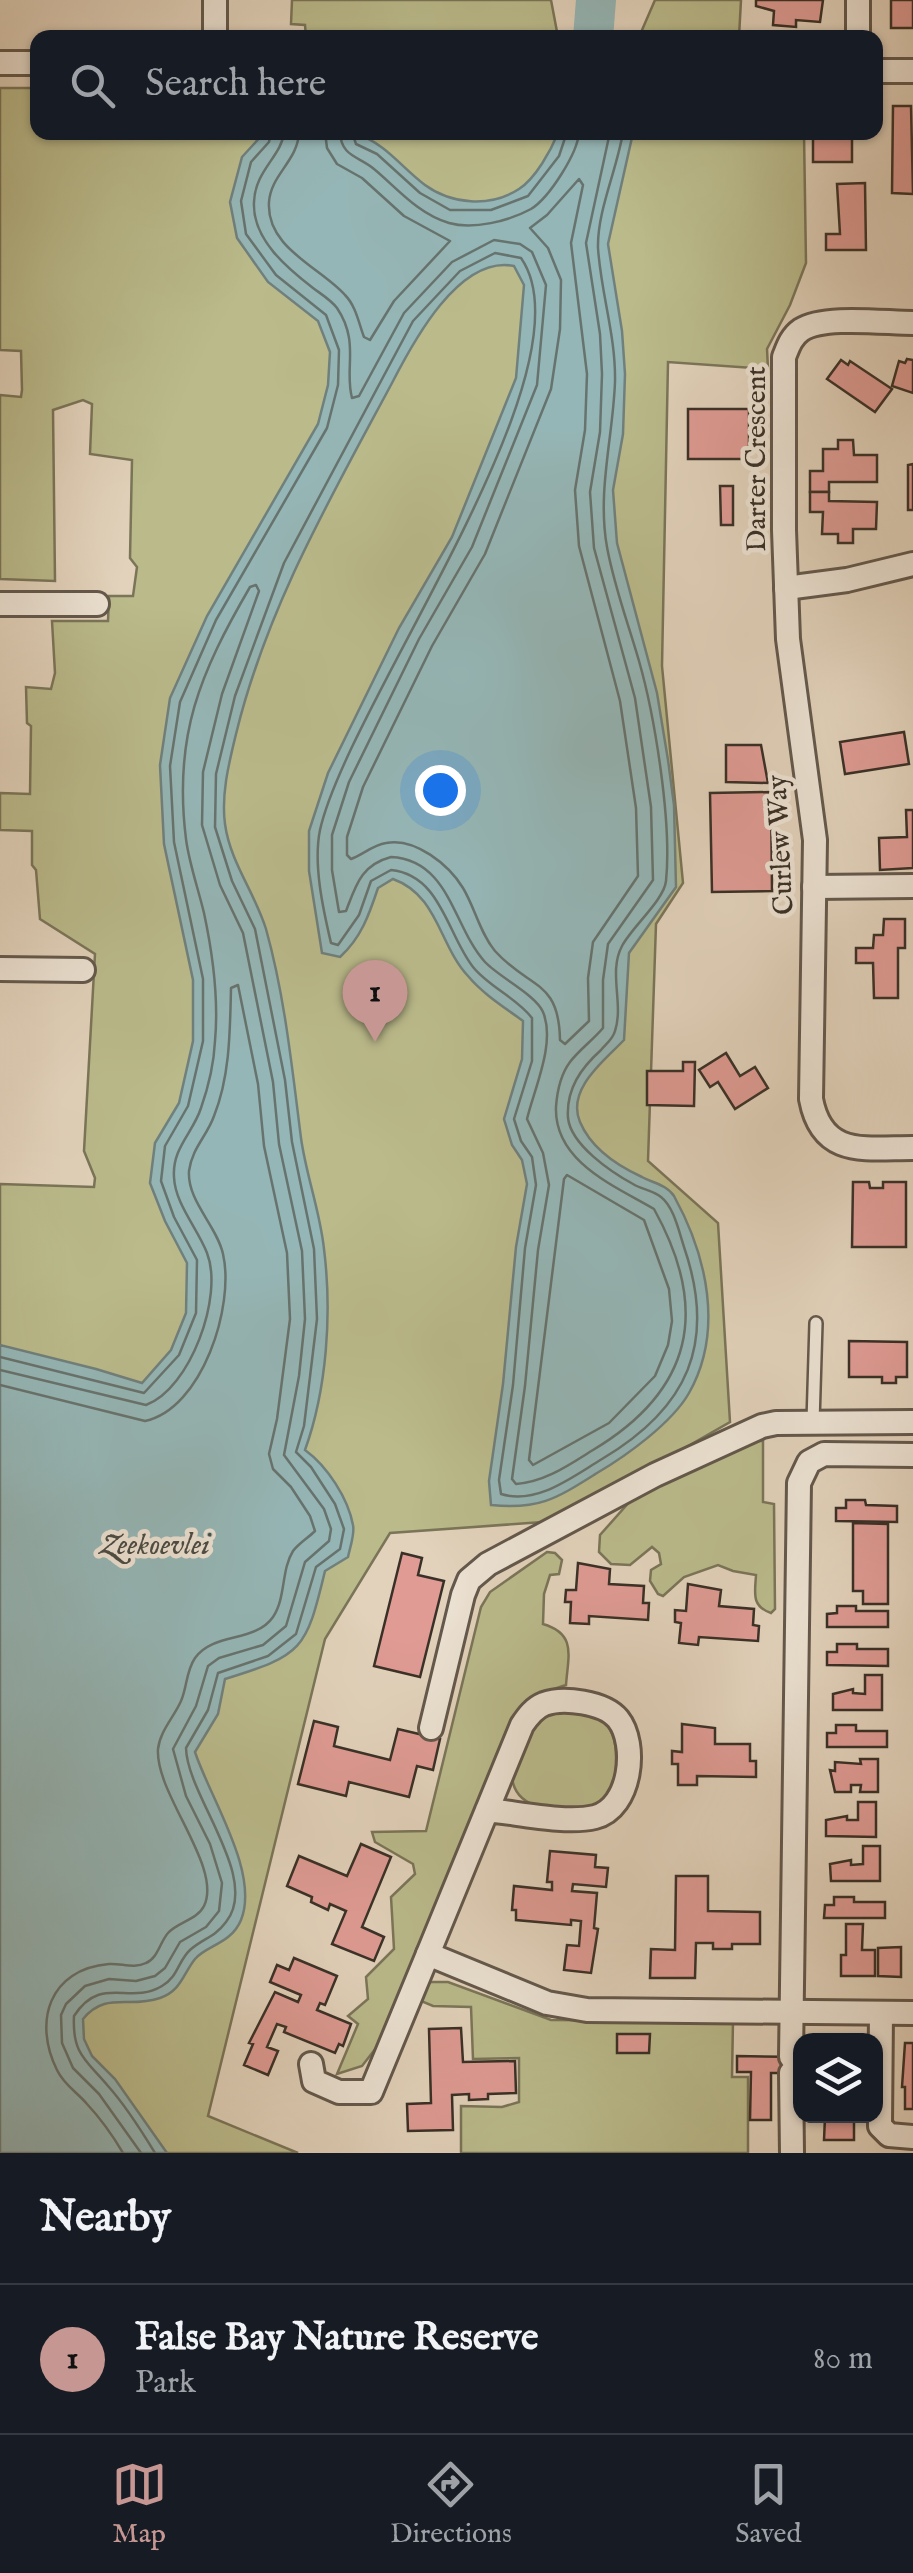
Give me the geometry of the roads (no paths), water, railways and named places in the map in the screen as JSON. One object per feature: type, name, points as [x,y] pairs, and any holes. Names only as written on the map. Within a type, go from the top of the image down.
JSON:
[{"type":"street","points":[[215,0],[215,30]]},
{"type":"street","points":[[858,0],[858,30]]},
{"type":"street","points":[[0,63],[30,63]]},
{"type":"street","points":[[883,71],[913,72]]},
{"type":"street","name":"Darter Crescent","points":[[786,588],[784,357],[790,340],[802,329],[820,323],[913,323]]},
{"type":"street","points":[[786,588],[847,580],[913,564]]},
{"type":"street","name":"Curlew Way","points":[[786,588],[788,638],[815,840],[811,1099],[814,1115],[828,1138],[838,1142],[866,1148],[913,1148]]},
{"type":"street","points":[[0,604],[97,604]]},
{"type":"street","points":[[814,887],[913,886]]},
{"type":"street","points":[[0,969],[83,970]]},
{"type":"street","points":[[431,1728],[468,1580],[488,1564],[655,1475],[776,1422],[913,1422]]},
{"type":"street","points":[[792,2153],[799,1483],[809,1462],[824,1454],[913,1455]]},
{"type":"street","points":[[311,2064],[314,2081],[339,2092],[381,2097],[428,1954],[487,1810],[522,1725],[536,1708],[560,1702],[595,1706],[618,1720],[627,1741],[626,1782],[624,1794],[608,1812],[582,1820],[487,1810]]},
{"type":"street","points":[[428,1954],[547,2003],[586,2010],[913,2013]]},
{"type":"street","points":[[881,2013],[880,2126],[884,2133],[895,2137],[913,2136]]},
{"type":"lane","points":[[813,1422],[816,1323]]},
{"type":"water","name":"Zeekoevlei","points":[[258,140],[370,140],[435,191],[459,200],[483,201],[508,195],[525,184],[554,140],[631,140],[608,244],[625,374],[623,434],[613,490],[617,543],[657,693],[668,760],[674,805],[676,887],[629,953],[624,1040],[590,1076],[578,1098],[577,1110],[585,1131],[606,1155],[674,1196],[702,1268],[707,1294],[706,1344],[689,1393],[660,1427],[634,1448],[583,1482],[547,1500],[523,1506],[491,1505],[489,1481],[527,1184],[522,1160],[512,1145],[504,1119],[522,1059],[523,1021],[474,983],[458,964],[420,897],[393,879],[378,888],[364,926],[347,950],[340,957],[322,953],[309,871],[309,831],[328,773],[399,628],[452,537],[516,378],[524,285],[514,266],[494,266],[457,287],[425,325],[324,511],[283,597],[249,687],[225,790],[228,838],[266,929],[278,981],[303,1152],[324,1249],[328,1299],[326,1351],[305,1450],[329,1474],[346,1504],[353,1529],[348,1557],[325,1571],[312,1618],[297,1646],[271,1663],[225,1679],[218,1714],[195,1752],[239,1858],[245,1901],[237,1928],[195,1959],[167,1995],[149,2001],[100,2005],[83,2019],[84,2039],[92,2056],[115,2079],[167,2153],[0,2153],[0,1345],[142,1383],[171,1350],[186,1313],[187,1263],[150,1183],[155,1143],[179,1103],[193,1041],[193,980],[164,844],[160,765],[170,698],[207,616],[318,424],[328,385],[330,352],[318,321],[268,282],[237,238],[230,202],[242,157]]},
{"type":"waterway","points":[[594,30],[596,0]]},
{"type":"place","name":"False Bay Nature Reserve","points":[[375,1042]]}]
